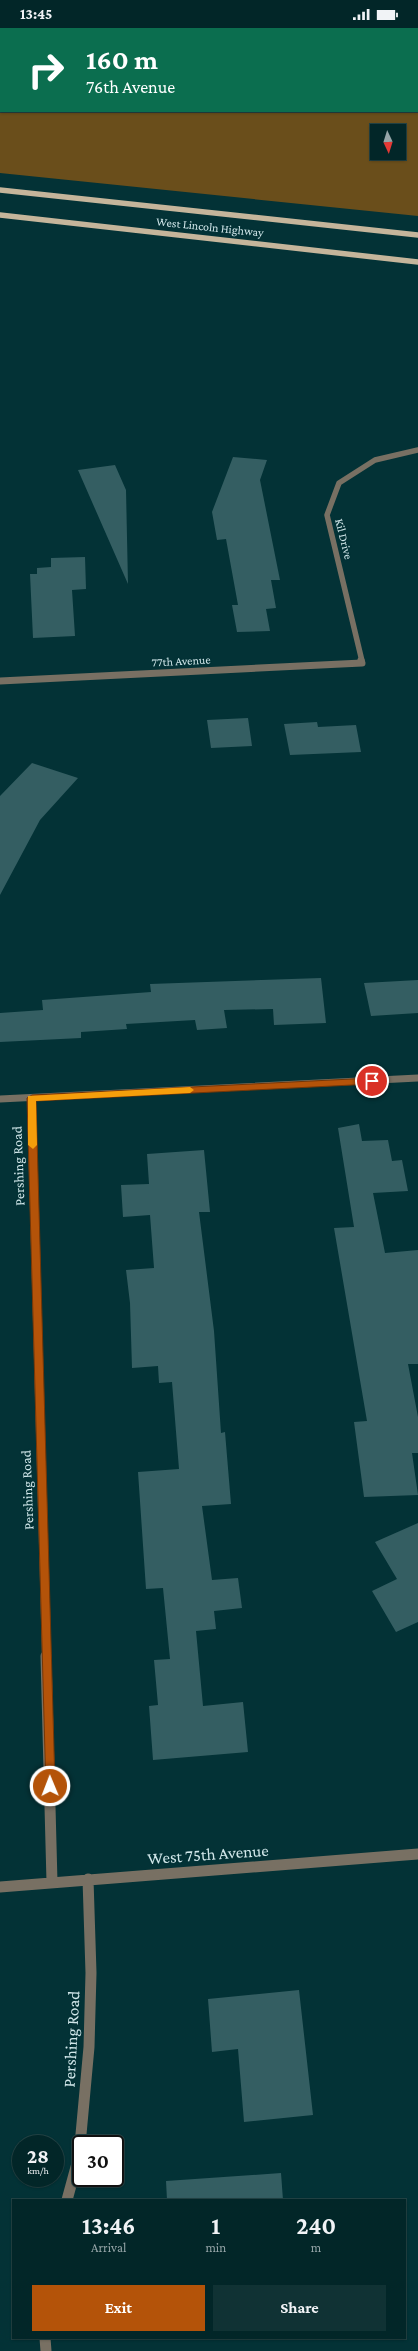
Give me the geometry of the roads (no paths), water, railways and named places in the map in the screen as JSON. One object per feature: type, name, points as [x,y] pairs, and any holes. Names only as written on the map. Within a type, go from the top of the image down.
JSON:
[{"type":"main road","name":"West Lincoln Highway","points":[[0,190],[418,235]]},
{"type":"main road","name":"West Lincoln Highway","points":[[0,215],[418,262]]},
{"type":"street","name":"Kil Drive","points":[[362,664],[327,515],[339,483],[374,460],[418,450]]},
{"type":"street","name":"77th Avenue","points":[[0,682],[362,664]]},
{"type":"street","points":[[0,1099],[418,1078]]},
{"type":"street","name":"Pershing Road","points":[[32,1098],[52,1882]]},
{"type":"street","name":"West 75th Avenue","points":[[0,1887],[418,1854]]},
{"type":"street","name":"Pershing Road","points":[[67,2199],[79,2156],[89,2047],[91,1973],[88,1879]]},
{"type":"street","points":[[46,2339],[46,2351]]}]
